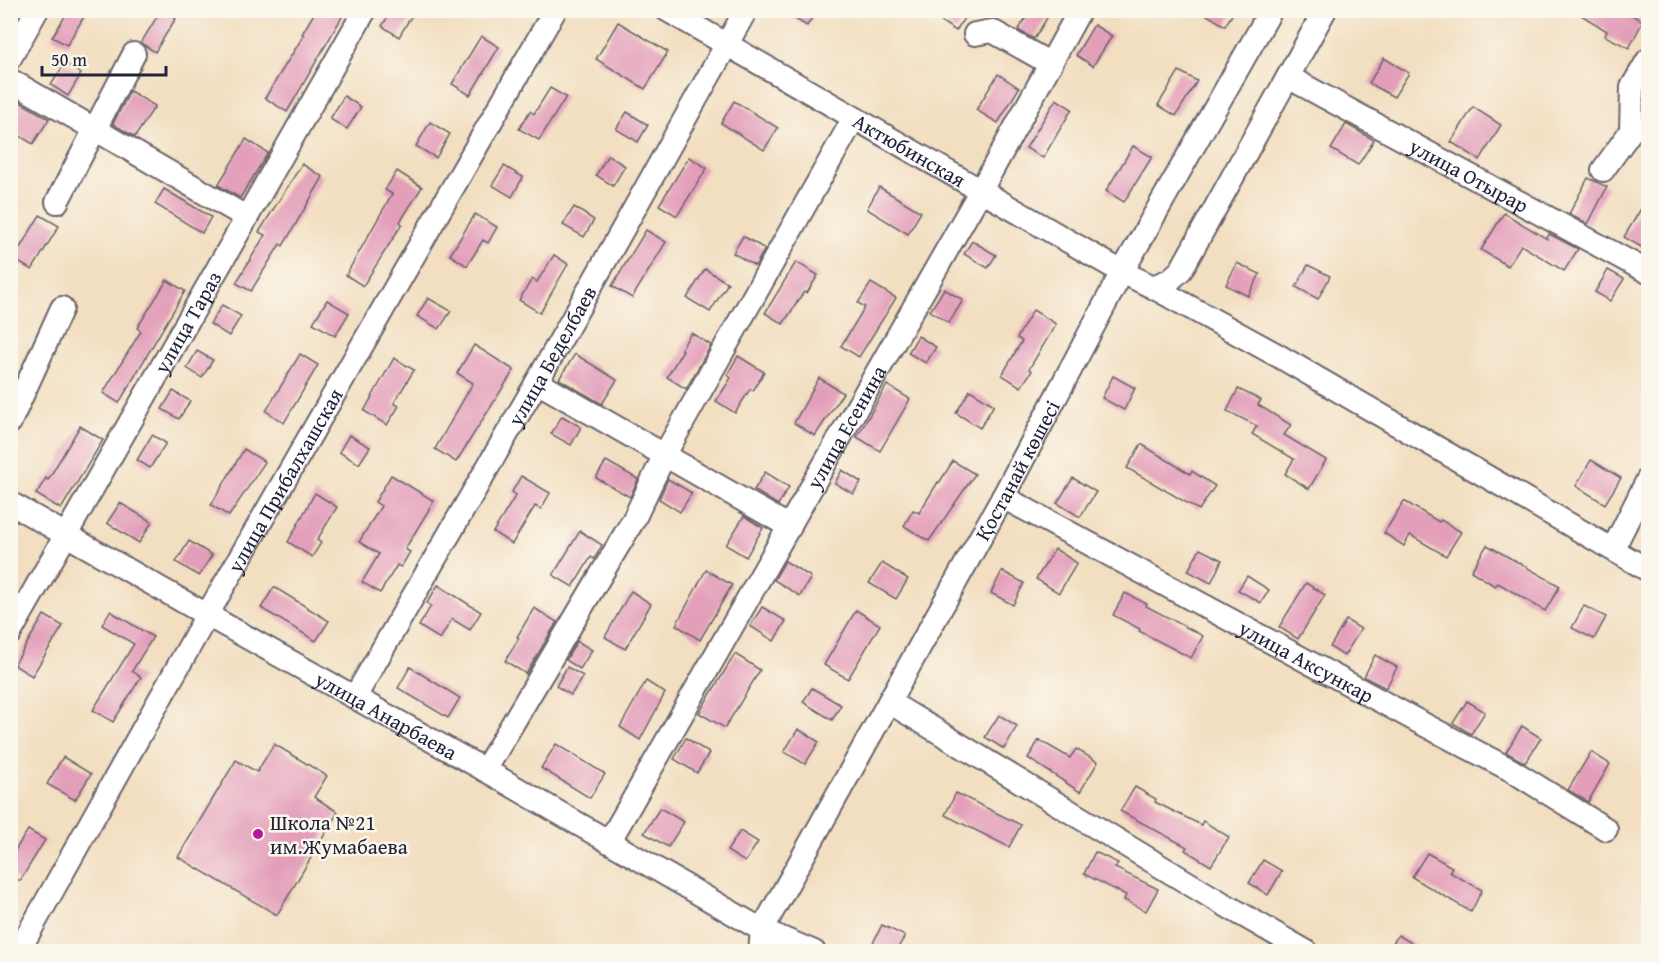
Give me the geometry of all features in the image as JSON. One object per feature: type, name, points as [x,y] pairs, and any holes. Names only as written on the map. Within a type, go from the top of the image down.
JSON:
[{"type":"street","points":[[10,58],[38,10]]},
{"type":"street","name":"улица Тараз","points":[[10,633],[365,10]]},
{"type":"street","name":"улица Прибалхашская","points":[[18,951],[207,615],[555,10]]},
{"type":"street","name":"Актюбинская","points":[[667,10],[1122,272],[1277,355],[1648,570]]},
{"type":"street","name":"улица Беделбаев","points":[[355,697],[537,382],[746,10]]},
{"type":"street","name":"улица Есенина","points":[[609,842],[981,190],[1080,10]]},
{"type":"street","name":"Қостанай көшесі","points":[[761,941],[889,702],[1003,497],[1122,272],[1271,10]]},
{"type":"street","points":[[1153,287],[1170,280],[1181,270],[1325,10]]},
{"type":"street","points":[[975,34],[992,31],[1051,64]]},
{"type":"street","points":[[57,202],[134,54]]},
{"type":"street","points":[[1603,170],[1631,130],[1632,87],[1648,60]]},
{"type":"street","name":"улица Отырар","points":[[1288,77],[1648,272]]},
{"type":"street","points":[[10,80],[246,217]]},
{"type":"street","points":[[486,770],[634,519],[665,454],[854,118]]},
{"type":"street","points":[[10,422],[62,308]]},
{"type":"street","points":[[537,382],[790,527]]},
{"type":"street","points":[[1613,549],[1648,479]]},
{"type":"street","name":"улица Аксункар","points":[[1003,497],[1511,770],[1606,830]]},
{"type":"street","name":"улица Анарбаева","points":[[10,503],[486,770],[609,842],[761,941],[814,951]]},
{"type":"street","points":[[889,702],[1208,895],[1308,951]]},
{"type":"building","points":[[69,10],[88,10],[67,45],[52,37]]},
{"type":"building","points":[[161,10],[176,18],[155,52],[141,43]]},
{"type":"building","points":[[316,10],[346,10],[287,112],[265,98],[304,35],[302,34]]},
{"type":"building","points":[[392,10],[415,10],[399,37],[382,26]]},
{"type":"building","points":[[780,10],[817,10],[807,26]]},
{"type":"building","points":[[943,10],[969,10],[956,31],[937,19]]},
{"type":"building","points":[[1031,10],[1052,10],[1034,39],[1018,30]]},
{"type":"building","points":[[1199,10],[1235,10],[1225,26]]},
{"type":"building","points":[[1573,10],[1622,10],[1643,21],[1629,48],[1605,36],[1607,31]]},
{"type":"building","points":[[618,22],[668,52],[645,89],[596,59]]},
{"type":"building","points":[[1094,25],[1112,36],[1093,66],[1076,55]]},
{"type":"building","points":[[481,36],[499,47],[470,95],[452,84]]},
{"type":"building","points":[[1384,58],[1409,73],[1394,97],[1369,83]]},
{"type":"building","points":[[65,63],[81,74],[68,96],[51,85]]},
{"type":"building","points":[[1179,71],[1197,81],[1176,116],[1158,105]]},
{"type":"building","points":[[998,74],[1019,88],[998,123],[976,110]]},
{"type":"building","points":[[550,88],[566,97],[539,140],[519,129],[530,111],[534,114]]},
{"type":"building","points":[[130,91],[155,106],[135,137],[113,124]]},
{"type":"building","points":[[10,96],[49,119],[33,144],[10,130]]},
{"type":"building","points":[[344,96],[361,107],[347,129],[330,119]]},
{"type":"building","points":[[1056,99],[1072,109],[1043,158],[1026,148]]},
{"type":"building","points":[[734,101],[778,128],[764,150],[721,123]]},
{"type":"building","points":[[1473,107],[1501,125],[1480,160],[1451,142]]},
{"type":"building","points":[[627,112],[648,125],[638,142],[616,129]]},
{"type":"building","points":[[430,122],[450,134],[436,158],[416,146]]},
{"type":"building","points":[[1346,124],[1374,140],[1358,165],[1331,149]]},
{"type":"building","points":[[246,139],[268,153],[240,198],[218,185]]},
{"type":"building","points":[[1133,146],[1152,157],[1124,202],[1106,191]]},
{"type":"building","points":[[608,155],[625,166],[613,186],[596,175]]},
{"type":"building","points":[[689,157],[707,168],[677,216],[659,205]]},
{"type":"building","points":[[302,164],[323,177],[283,246],[280,244],[251,291],[236,283],[265,235],[259,232]]},
{"type":"building","points":[[504,166],[523,177],[512,197],[492,185]]},
{"type":"building","points":[[397,171],[422,187],[363,286],[346,275],[392,194],[385,190]]},
{"type":"building","points":[[1588,178],[1607,187],[1588,224],[1569,214]]},
{"type":"building","points":[[879,187],[921,212],[908,234],[867,209]]},
{"type":"building","points":[[164,189],[211,217],[202,233],[155,204]]},
{"type":"building","points":[[1648,197],[1648,251],[1624,237]]},
{"type":"building","points":[[574,207],[594,220],[584,237],[563,225]]},
{"type":"building","points":[[1504,213],[1547,239],[1549,234],[1578,249],[1564,271],[1521,245],[1508,266],[1481,250]]},
{"type":"building","points":[[475,214],[497,227],[488,243],[483,240],[467,266],[450,255]]},
{"type":"building","points":[[40,215],[59,226],[32,270],[13,259]]},
{"type":"building","points":[[646,230],[666,242],[632,298],[612,286]]},
{"type":"building","points":[[743,236],[765,249],[755,266],[733,253]]},
{"type":"building","points":[[972,241],[996,255],[988,268],[964,254]]},
{"type":"building","points":[[554,255],[568,264],[540,313],[519,300],[532,279],[537,282]]},
{"type":"building","points":[[796,262],[818,275],[783,324],[765,313]]},
{"type":"building","points":[[1237,263],[1260,274],[1248,296],[1226,285]]},
{"type":"building","points":[[1308,265],[1330,276],[1318,299],[1296,287]]},
{"type":"building","points":[[705,269],[728,283],[710,312],[687,298]]},
{"type":"building","points":[[1608,270],[1624,279],[1610,301],[1595,292]]},
{"type":"building","points":[[167,280],[185,291],[119,403],[103,393],[141,331],[137,328]]},
{"type":"building","points":[[871,283],[896,298],[859,357],[841,346],[865,307],[858,303]]},
{"type":"building","points":[[944,289],[963,300],[949,323],[930,311]]},
{"type":"building","points":[[428,298],[451,311],[439,329],[417,316]]},
{"type":"building","points":[[327,300],[349,313],[335,336],[313,323]]},
{"type":"building","points":[[222,305],[241,316],[229,336],[210,324]]},
{"type":"building","points":[[1033,310],[1056,324],[1029,369],[1032,371],[1021,387],[1002,375],[1022,341],[1017,338]]},
{"type":"building","points":[[691,333],[711,345],[686,389],[667,377]]},
{"type":"building","points":[[918,336],[936,347],[926,363],[908,353]]},
{"type":"building","points":[[474,345],[514,370],[456,462],[435,449],[473,383],[457,373]]},
{"type":"building","points":[[197,351],[213,360],[202,378],[187,368]]},
{"type":"building","points":[[300,354],[318,365],[284,423],[266,411]]},
{"type":"building","points":[[575,354],[617,380],[602,404],[559,379]]},
{"type":"building","points":[[738,356],[764,372],[753,391],[750,389],[735,413],[716,401],[731,378],[727,375]]},
{"type":"building","points":[[394,358],[414,370],[394,403],[399,406],[387,425],[364,411]]},
{"type":"building","points":[[1113,376],[1135,388],[1124,410],[1102,398]]},
{"type":"building","points":[[819,378],[843,393],[815,436],[794,423]]},
{"type":"building","points":[[887,385],[910,399],[880,451],[857,437]]},
{"type":"building","points":[[1238,389],[1261,400],[1258,405],[1291,425],[1284,435],[1326,460],[1309,489],[1285,474],[1294,459],[1252,434],[1257,426],[1227,411]]},
{"type":"building","points":[[970,390],[994,405],[980,428],[956,413]]},
{"type":"building","points":[[173,391],[190,401],[179,419],[162,409]]},
{"type":"building","points":[[562,416],[581,427],[571,445],[551,434]]},
{"type":"building","points":[[80,426],[103,440],[61,509],[36,494],[46,478],[48,480]]},
{"type":"building","points":[[152,435],[166,443],[150,468],[137,460]]},
{"type":"building","points":[[349,435],[370,447],[359,464],[339,452]]},
{"type":"building","points":[[1141,444],[1190,474],[1192,471],[1215,486],[1199,510],[1127,468]]},
{"type":"building","points":[[244,449],[265,462],[229,516],[211,505]]},
{"type":"building","points":[[1591,460],[1621,478],[1605,504],[1576,486]]},
{"type":"building","points":[[606,461],[638,479],[630,497],[596,478]]},
{"type":"building","points":[[953,461],[975,474],[929,541],[904,526],[913,510],[919,513]]},
{"type":"building","points":[[842,470],[861,482],[853,494],[835,483]]},
{"type":"building","points":[[765,472],[789,487],[778,505],[754,490]]},
{"type":"building","points":[[391,475],[434,501],[405,549],[410,552],[401,567],[397,565],[380,593],[362,582],[379,554],[359,542],[381,506],[375,502]]},
{"type":"building","points":[[521,476],[550,493],[541,509],[535,506],[512,544],[493,532],[516,495],[512,492]]},
{"type":"building","points":[[1073,478],[1096,492],[1080,517],[1057,503]]},
{"type":"building","points":[[668,479],[692,493],[680,512],[659,499]]},
{"type":"building","points":[[315,493],[337,507],[317,540],[321,543],[312,557],[288,542]]},
{"type":"building","points":[[1404,501],[1461,532],[1446,556],[1410,535],[1404,546],[1384,533]]},
{"type":"building","points":[[120,503],[152,522],[139,543],[107,523]]},
{"type":"building","points":[[744,516],[763,528],[746,557],[726,545]]},
{"type":"building","points":[[580,531],[602,545],[594,559],[591,557],[573,587],[553,575]]},
{"type":"building","points":[[189,541],[212,555],[199,576],[176,562]]},
{"type":"building","points":[[1487,545],[1560,586],[1545,611],[1498,583],[1495,586],[1471,571]]},
{"type":"building","points":[[1055,549],[1077,563],[1059,593],[1036,579]]},
{"type":"building","points":[[1200,549],[1222,560],[1211,583],[1188,571]]},
{"type":"building","points":[[785,561],[811,577],[800,596],[774,580]]},
{"type":"building","points":[[882,563],[908,579],[896,599],[869,583]]},
{"type":"building","points":[[706,570],[732,585],[700,640],[676,625]]},
{"type":"building","points":[[1002,571],[1024,583],[1013,605],[991,593]]},
{"type":"building","points":[[1247,576],[1269,590],[1261,603],[1238,590]]},
{"type":"building","points":[[1306,583],[1325,595],[1298,639],[1279,627]]},
{"type":"building","points":[[438,585],[481,612],[470,630],[452,619],[440,639],[419,626],[431,606],[427,603]]},
{"type":"building","points":[[274,587],[329,621],[316,641],[261,608]]},
{"type":"building","points":[[631,591],[651,604],[625,649],[605,637]]},
{"type":"building","points":[[1125,593],[1203,636],[1191,658],[1113,615]]},
{"type":"building","points":[[1584,606],[1606,617],[1594,639],[1572,628]]},
{"type":"building","points":[[762,607],[786,621],[774,641],[750,626]]},
{"type":"building","points":[[534,608],[557,622],[526,674],[505,661]]},
{"type":"building","points":[[856,610],[880,625],[848,679],[824,665]]},
{"type":"building","points":[[110,611],[153,637],[132,671],[141,677],[113,722],[93,710],[134,644],[102,625]]},
{"type":"building","points":[[44,615],[63,626],[32,676],[14,665]]},
{"type":"building","points":[[1346,620],[1361,629],[1344,656],[1330,647]]},
{"type":"building","points":[[577,641],[592,650],[580,669],[566,660]]},
{"type":"building","points":[[735,654],[760,670],[725,728],[699,713]]},
{"type":"building","points":[[1375,655],[1397,667],[1386,688],[1364,677]]},
{"type":"building","points":[[410,667],[460,698],[448,718],[398,688]]},
{"type":"building","points":[[567,667],[583,676],[571,695],[556,686]]},
{"type":"building","points":[[646,681],[665,693],[640,740],[620,727]]},
{"type":"building","points":[[812,688],[841,705],[832,720],[803,702]]},
{"type":"building","points":[[1467,701],[1485,712],[1471,734],[1453,723]]},
{"type":"building","points":[[999,715],[1017,726],[1004,749],[985,737]]},
{"type":"building","points":[[1522,726],[1541,738],[1525,763],[1506,752]]},
{"type":"building","points":[[798,729],[819,742],[805,764],[784,752]]},
{"type":"building","points":[[686,738],[709,753],[697,773],[674,759]]},
{"type":"building","points":[[1039,740],[1070,758],[1076,749],[1098,762],[1080,792],[1028,758]]},
{"type":"building","name":"Школа №21 им.Жумабаева","points":[[274,744],[327,776],[314,797],[338,812],[277,915],[178,857],[236,760],[257,772]]},
{"type":"building","points":[[556,744],[605,774],[590,798],[541,768]]},
{"type":"building","points":[[1591,752],[1610,764],[1588,802],[1568,790]]},
{"type":"building","points":[[63,757],[91,774],[75,800],[47,784]]},
{"type":"building","points":[[1135,787],[1156,799],[1155,802],[1201,825],[1203,821],[1229,837],[1211,866],[1185,850],[1187,847],[1120,811]]},
{"type":"building","points":[[956,793],[1021,825],[1009,847],[945,815]]},
{"type":"building","points":[[660,808],[684,822],[668,847],[644,833]]},
{"type":"building","points":[[28,830],[45,840],[20,881],[10,875],[10,858]]},
{"type":"building","points":[[740,831],[758,842],[745,862],[727,851]]},
{"type":"building","points":[[1095,852],[1118,863],[1115,868],[1158,889],[1146,911],[1124,900],[1126,895],[1084,874]]},
{"type":"building","points":[[1427,853],[1452,867],[1449,872],[1482,890],[1471,912],[1412,877]]},
{"type":"building","points":[[1263,860],[1282,871],[1268,895],[1249,883]]},
{"type":"building","points":[[882,925],[905,936],[896,951],[880,951],[871,947]]},
{"type":"building","points":[[1398,935],[1425,951],[1388,951]]},
{"type":"place","name":"Школа №21 им.Жумабаева","points":[[258,834]]}]
